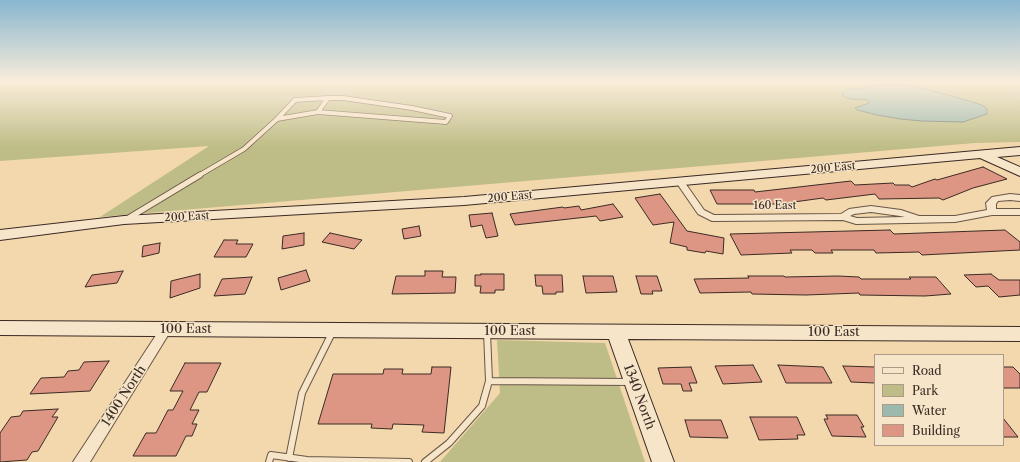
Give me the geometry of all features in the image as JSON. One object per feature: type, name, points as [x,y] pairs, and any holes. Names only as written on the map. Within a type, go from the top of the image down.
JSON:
[{"type":"street","name":"200 East","points":[[0,235],[124,220],[464,201],[1020,152]]},
{"type":"street","points":[[982,155],[1020,172]]},
{"type":"street","name":"160 East","points":[[680,182],[696,206],[706,216],[712,218],[844,217],[856,220],[908,220],[954,219],[972,217],[992,212],[1020,212]]},
{"type":"street","points":[[992,212],[991,202],[995,199],[1010,197],[1020,198]]},
{"type":"street","name":"100 East","points":[[0,328],[1020,334]]},
{"type":"street","name":"1400 North","points":[[81,462],[166,329]]},
{"type":"street","name":"1340 North","points":[[616,331],[664,462]]},
{"type":"lane","points":[[124,220],[244,149],[264,132],[292,104]]},
{"type":"lane","points":[[318,112],[324,104]]},
{"type":"lane","points":[[277,119],[318,112],[446,122],[450,116],[381,104]]},
{"type":"lane","points":[[289,458],[302,393],[333,330]]},
{"type":"lane","points":[[426,462],[449,443],[482,406],[489,381],[487,331]]},
{"type":"lane","points":[[489,381],[634,382]]},
{"type":"lane","points":[[269,462],[271,455],[307,460],[409,462]]},
{"type":"green space","points":[[0,104],[1020,104],[1020,142],[975,143],[100,217],[209,146],[0,161]]},
{"type":"green space","points":[[497,340],[605,343],[645,462],[440,462],[500,393]]},
{"type":"water","points":[[867,104],[977,104],[987,109],[987,114],[963,122],[922,121],[877,115],[857,110],[855,108]]},
{"type":"building","points":[[983,167],[1007,179],[973,188],[943,200],[939,198],[879,199],[875,194],[826,200],[823,198],[779,204],[717,204],[710,190],[754,190],[755,192],[851,181],[855,185],[893,183],[895,185],[909,185],[912,187],[935,179],[937,180]]},
{"type":"building","points":[[660,194],[687,231],[724,238],[723,254],[687,250],[687,247],[670,243],[674,222],[653,225],[635,198]]},
{"type":"building","points":[[613,204],[623,217],[600,221],[596,216],[515,225],[510,214],[579,206],[581,210]]},
{"type":"building","points":[[492,213],[498,236],[486,238],[482,225],[471,227],[469,215]]},
{"type":"building","points":[[419,226],[421,236],[404,239],[402,229]]},
{"type":"building","points":[[890,230],[894,234],[1005,230],[1020,242],[1020,250],[922,255],[919,252],[876,253],[874,250],[831,250],[833,253],[815,253],[812,250],[790,250],[792,253],[741,255],[730,234]]},
{"type":"building","points":[[304,233],[304,245],[282,249],[283,236]]},
{"type":"building","points":[[330,233],[362,240],[354,249],[322,242]]},
{"type":"building","points":[[224,240],[238,240],[236,244],[253,244],[246,257],[214,257]]},
{"type":"building","points":[[160,243],[159,253],[142,257],[143,246]]},
{"type":"building","points":[[306,270],[310,281],[281,290],[278,278]]},
{"type":"building","points":[[123,271],[117,283],[85,287],[92,275]]},
{"type":"building","points":[[425,271],[443,271],[442,277],[456,277],[455,293],[392,294],[396,276],[425,276]]},
{"type":"building","points":[[200,274],[200,288],[170,298],[171,281]]},
{"type":"building","points":[[504,274],[504,290],[495,290],[495,293],[480,293],[481,286],[475,286],[475,275]]},
{"type":"building","points":[[991,274],[999,280],[1020,280],[1020,295],[999,297],[988,286],[976,287],[964,275]]},
{"type":"building","points":[[535,275],[562,275],[563,292],[556,292],[556,294],[543,294],[542,286],[536,286]]},
{"type":"building","points":[[583,276],[613,276],[617,292],[586,293]]},
{"type":"building","points":[[636,276],[657,276],[662,291],[652,291],[653,294],[641,294]]},
{"type":"building","points":[[748,276],[838,276],[859,277],[861,279],[911,279],[909,277],[936,277],[951,294],[925,296],[860,295],[859,293],[806,295],[752,294],[751,292],[700,293],[694,279],[749,278]]},
{"type":"building","points":[[252,277],[245,294],[214,296],[222,279]]},
{"type":"building","points":[[109,361],[90,391],[30,394],[41,378],[64,377],[68,371],[79,370],[84,362]]},
{"type":"building","points":[[185,363],[221,363],[207,392],[199,392],[190,410],[199,410],[192,424],[197,424],[192,436],[186,436],[176,456],[133,456],[146,433],[156,433],[168,410],[173,410],[183,391],[170,391]]},
{"type":"building","points":[[753,365],[762,382],[723,384],[715,366]]},
{"type":"building","points":[[778,365],[823,367],[832,383],[786,383]]},
{"type":"building","points":[[843,366],[874,367],[874,383],[851,382]]},
{"type":"building","points":[[432,367],[451,367],[444,433],[422,432],[424,425],[393,424],[392,429],[371,428],[372,424],[318,424],[333,374],[383,374],[384,369],[403,369],[402,374],[431,374]]},
{"type":"building","points":[[691,367],[697,383],[689,383],[692,391],[683,391],[681,384],[663,384],[658,368]]},
{"type":"building","points":[[1004,367],[1013,367],[1020,374],[1020,388],[1004,388]]},
{"type":"building","points":[[58,409],[52,417],[58,417],[38,451],[32,452],[27,460],[0,462],[0,433],[11,417],[20,416],[23,411]]},
{"type":"building","points":[[826,415],[857,415],[864,427],[861,427],[866,437],[832,436],[824,419],[828,419]]},
{"type":"building","points":[[750,417],[797,417],[805,435],[797,435],[798,439],[759,440]]},
{"type":"building","points":[[1004,419],[1018,437],[1004,437]]},
{"type":"building","points":[[685,420],[721,420],[728,438],[690,437]]}]
